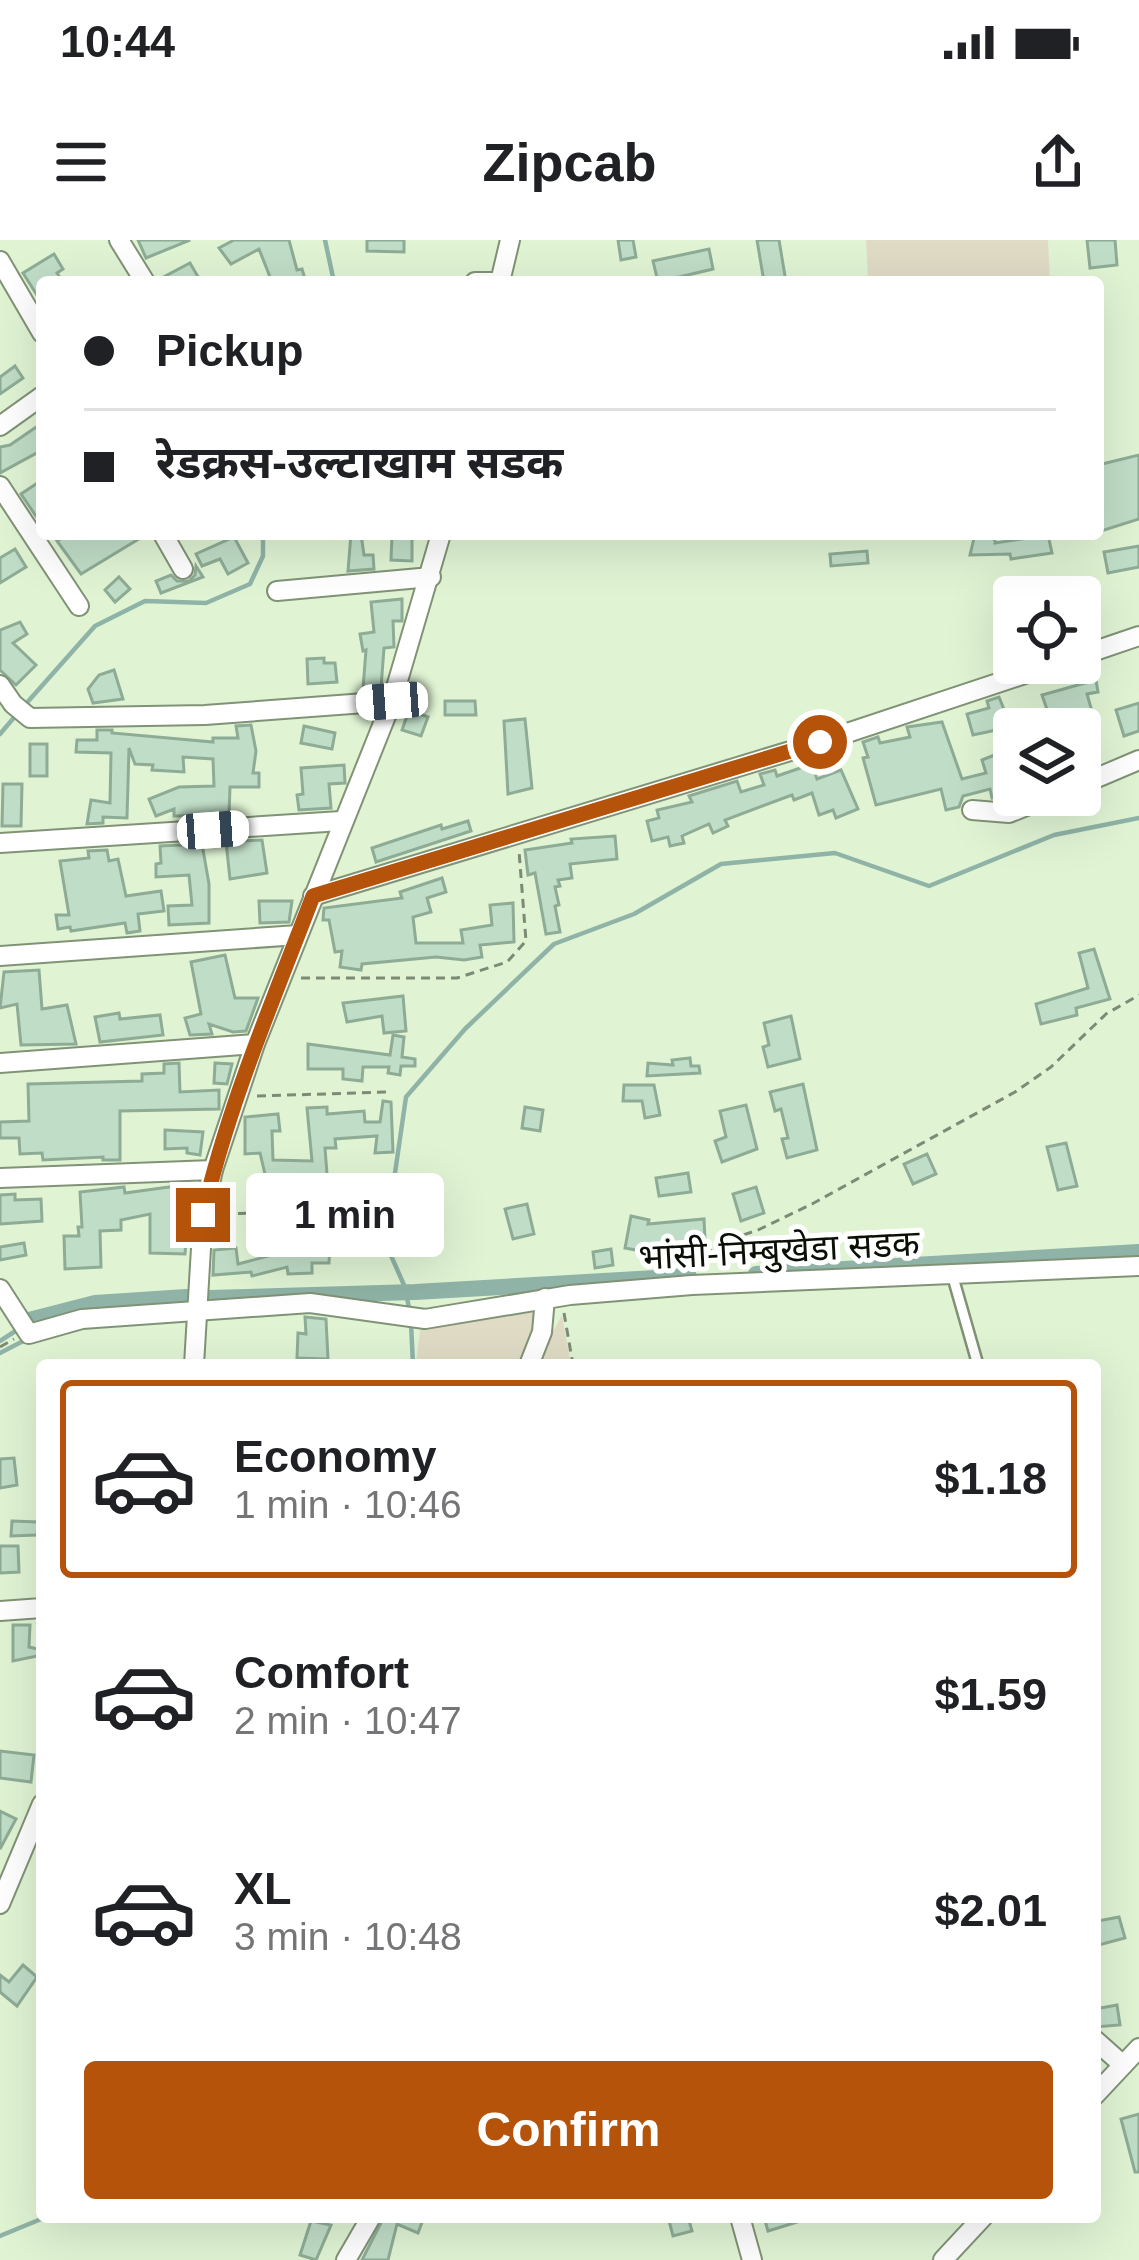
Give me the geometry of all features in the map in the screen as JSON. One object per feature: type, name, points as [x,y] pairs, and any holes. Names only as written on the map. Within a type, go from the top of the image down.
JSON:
[{"type":"street","points":[[119,240],[141,276]]},
{"type":"street","points":[[498,276],[510,240]]},
{"type":"street","points":[[0,261],[36,323]]},
{"type":"street","points":[[0,426],[36,400]]},
{"type":"street","points":[[0,486],[79,606]]},
{"type":"street","points":[[166,540],[183,569]]},
{"type":"street","points":[[195,1359],[203,1215],[213,1170],[255,1044],[392,701],[440,540]]},
{"type":"street","points":[[277,591],[431,577]]},
{"type":"street","points":[[1101,649],[1139,636]]},
{"type":"street","points":[[313,896],[993,684]]},
{"type":"street","points":[[0,686],[30,718],[205,715],[392,701]]},
{"type":"street","points":[[1101,776],[1139,760]]},
{"type":"street","points":[[972,811],[993,812]]},
{"type":"street","points":[[0,843],[341,821]]},
{"type":"street","points":[[0,956],[298,935]]},
{"type":"street","points":[[0,1063],[255,1044]]},
{"type":"street","points":[[0,1178],[213,1170]]},
{"type":"street","name":"भांसी-निम्बुखेडा सडक","points":[[0,1289],[29,1334],[82,1319],[310,1303],[415,1318],[569,1295],[692,1285],[1139,1266]]},
{"type":"street","points":[[531,1359],[542,1332],[545,1298]]},
{"type":"street","points":[[0,1611],[36,1608]]},
{"type":"street","points":[[0,1904],[36,1818]]},
{"type":"street","points":[[1101,2045],[1123,2065]]},
{"type":"street","points":[[1101,2089],[1139,2050]]},
{"type":"street","points":[[346,2260],[367,2223]]},
{"type":"street","points":[[742,2223],[752,2260]]},
{"type":"street","points":[[943,2260],[977,2223]]},
{"type":"lane","points":[[952,1274],[976,1359]]},
{"type":"path","points":[[282,976],[457,978],[507,962],[526,941],[517,836]]},
{"type":"path","points":[[692,1285],[714,1245],[812,1204],[1015,1092],[1051,1067],[1106,1014],[1139,995]]},
{"type":"path","points":[[237,1097],[388,1092]]},
{"type":"path","points":[[203,1215],[366,1209]]},
{"type":"path","points":[[569,1295],[564,1310],[571,1359]]},
{"type":"shaded area","points":[[866,240],[1048,240],[1050,276],[868,276]]},
{"type":"shaded area","points":[[541,1310],[525,1359],[417,1359],[420,1330]]},
{"type":"shaded area","points":[[562,1315],[570,1359],[538,1359]]},
{"type":"building","points":[[138,240],[190,240],[146,258]]},
{"type":"building","points":[[234,240],[289,240],[297,270],[302,269],[304,276],[270,276],[259,249],[231,264],[219,248]]},
{"type":"building","points":[[367,240],[404,240],[404,252],[367,251]]},
{"type":"building","points":[[618,240],[633,240],[636,257],[621,260]]},
{"type":"building","points":[[757,240],[779,240],[785,276],[763,276]]},
{"type":"building","points":[[1087,240],[1115,240],[1117,265],[1090,268]]},
{"type":"building","points":[[709,249],[713,269],[657,276],[653,261]]},
{"type":"building","points":[[54,254],[63,269],[59,276],[36,276],[36,294],[23,273]]},
{"type":"building","points":[[190,263],[198,276],[166,276]]},
{"type":"building","points":[[15,366],[23,378],[0,394],[0,377]]},
{"type":"building","points":[[36,427],[36,453],[0,473],[0,447]]},
{"type":"building","points":[[1139,455],[1139,519],[1104,530],[1104,464]]},
{"type":"building","points":[[36,484],[36,516],[21,494]]},
{"type":"building","points":[[59,540],[137,540],[81,574]]},
{"type":"building","points":[[236,540],[248,563],[228,574],[220,559],[202,566],[196,554]]},
{"type":"building","points":[[351,540],[362,540],[364,555],[373,555],[374,569],[348,571]]},
{"type":"building","points":[[392,540],[412,540],[412,561],[391,560]]},
{"type":"building","points":[[974,540],[1049,540],[1052,553],[1011,559],[1010,554],[970,555]]},
{"type":"building","points":[[1139,546],[1139,567],[1108,573],[1104,552]]},
{"type":"building","points":[[15,549],[26,567],[0,583],[0,558]]},
{"type":"building","points":[[867,551],[868,563],[831,566],[830,554]]},
{"type":"building","points":[[196,566],[203,577],[161,593],[156,581],[171,575],[177,581],[189,581]]},
{"type":"building","points":[[119,577],[130,589],[115,602],[105,590]]},
{"type":"building","points":[[402,599],[402,621],[393,621],[394,647],[384,648],[381,688],[363,689],[366,650],[360,634],[374,632],[371,602]]},
{"type":"building","points":[[20,622],[27,634],[13,643],[36,665],[16,685],[0,670],[0,630]]},
{"type":"building","points":[[324,658],[324,663],[335,663],[337,682],[308,684],[307,659]]},
{"type":"building","points":[[114,670],[123,699],[93,703],[88,689],[99,675]]},
{"type":"building","points":[[1082,684],[1097,684],[1098,692],[1087,694],[1091,708],[1047,708],[1042,695]]},
{"type":"building","points":[[999,697],[1003,708],[993,708],[993,731],[973,735],[967,714],[989,708],[987,701]]},
{"type":"building","points":[[445,701],[475,701],[476,715],[445,715]]},
{"type":"building","points":[[1139,703],[1139,731],[1124,736],[1116,710]]},
{"type":"building","points":[[409,710],[428,717],[421,736],[402,730]]},
{"type":"building","points":[[525,719],[532,788],[508,794],[504,721]]},
{"type":"building","points":[[942,722],[962,779],[986,773],[982,760],[993,756],[993,798],[990,789],[963,796],[959,807],[946,810],[941,789],[876,805],[863,742],[910,737],[907,727]]},
{"type":"building","points":[[251,725],[256,751],[253,773],[259,773],[259,787],[230,787],[229,815],[174,816],[174,809],[156,816],[149,799],[179,787],[214,786],[213,759],[183,757],[184,772],[152,770],[153,765],[135,764],[129,748],[127,818],[103,817],[103,823],[87,824],[91,800],[110,803],[111,753],[76,752],[77,740],[97,740],[97,730],[112,730],[213,742],[213,738],[238,738],[236,726]]},
{"type":"building","points":[[304,726],[335,733],[332,749],[301,743]]},
{"type":"building","points":[[30,744],[47,744],[47,776],[30,776]]},
{"type":"building","points":[[812,764],[817,779],[841,770],[858,809],[836,818],[833,810],[819,815],[812,793],[794,800],[792,795],[725,820],[728,826],[713,833],[709,824],[682,836],[684,843],[670,846],[668,837],[652,841],[647,821],[659,818],[657,810],[692,802],[689,796],[737,781],[741,792],[764,785],[760,774],[775,770],[777,776]]},
{"type":"building","points":[[344,765],[345,783],[329,784],[331,808],[299,810],[301,768]]},
{"type":"building","points":[[3,784],[22,784],[21,826],[2,826]]},
{"type":"building","points":[[468,821],[471,831],[376,862],[372,848]]},
{"type":"building","points":[[615,836],[617,859],[570,864],[572,878],[558,880],[559,905],[555,906],[560,932],[546,934],[535,873],[528,875],[525,850],[572,843],[571,839]]},
{"type":"building","points":[[262,840],[267,873],[230,879],[226,842]]},
{"type":"building","points":[[202,844],[209,923],[169,925],[168,906],[192,905],[189,875],[156,877],[160,846]]},
{"type":"building","points":[[107,850],[109,861],[118,859],[126,896],[161,891],[164,911],[138,914],[140,931],[127,933],[125,923],[58,929],[56,915],[69,915],[60,861],[89,858],[88,851]]},
{"type":"building","points":[[442,878],[446,892],[427,898],[431,912],[413,917],[416,943],[463,943],[461,930],[492,925],[490,905],[513,903],[514,942],[480,945],[482,957],[464,960],[436,957],[362,964],[361,970],[340,967],[342,951],[335,952],[329,920],[323,920],[324,908],[402,898],[400,892]]},
{"type":"building","points":[[259,901],[292,901],[289,922],[260,923]]},
{"type":"building","points":[[1094,949],[1110,999],[1076,1008],[1077,1015],[1041,1024],[1036,1004],[1088,988],[1079,953]]},
{"type":"building","points":[[225,955],[235,998],[258,998],[246,1031],[209,1024],[212,1034],[190,1035],[185,1018],[201,1014],[191,962]]},
{"type":"building","points":[[39,970],[42,1009],[67,1005],[76,1044],[21,1045],[17,1004],[0,1008],[4,972]]},
{"type":"building","points":[[403,996],[406,1031],[384,1033],[382,1016],[347,1022],[343,1003]]},
{"type":"building","points":[[119,1013],[120,1019],[160,1015],[163,1035],[100,1042],[95,1017]]},
{"type":"building","points":[[791,1016],[800,1059],[768,1067],[764,1023]]},
{"type":"building","points":[[393,1035],[404,1037],[402,1057],[415,1059],[415,1066],[401,1066],[400,1075],[388,1073],[389,1067],[363,1067],[362,1081],[343,1079],[343,1069],[308,1069],[308,1044],[390,1055]]},
{"type":"building","points":[[690,1058],[691,1066],[699,1066],[700,1073],[647,1076],[648,1063],[673,1065],[672,1060]]},
{"type":"building","points":[[179,1063],[180,1092],[219,1090],[219,1109],[120,1111],[120,1160],[43,1160],[42,1153],[20,1154],[19,1138],[0,1138],[0,1122],[29,1121],[28,1084],[142,1081],[142,1074],[164,1073],[164,1064]]},
{"type":"building","points":[[215,1063],[232,1064],[227,1084],[214,1083]]},
{"type":"building","points":[[803,1084],[817,1150],[787,1158],[781,1109],[775,1111],[770,1092]]},
{"type":"building","points":[[624,1085],[654,1085],[660,1115],[645,1118],[642,1101],[623,1101]]},
{"type":"building","points":[[383,1101],[391,1102],[393,1152],[375,1153],[377,1136],[335,1139],[336,1148],[325,1148],[328,1187],[310,1188],[309,1181],[269,1191],[260,1153],[245,1154],[245,1117],[278,1114],[280,1131],[272,1131],[273,1160],[312,1161],[307,1108],[327,1107],[327,1114],[364,1111],[365,1122],[380,1122]]},
{"type":"building","points":[[746,1105],[757,1149],[722,1162],[715,1141],[726,1137],[720,1111]]},
{"type":"building","points":[[525,1107],[543,1110],[540,1131],[522,1128]]},
{"type":"building","points":[[165,1130],[203,1132],[200,1155],[187,1153],[187,1148],[165,1149]]},
{"type":"building","points":[[1066,1143],[1077,1186],[1058,1190],[1047,1147]]},
{"type":"building","points":[[927,1154],[936,1174],[913,1184],[904,1164]]},
{"type":"building","points":[[688,1173],[691,1192],[659,1196],[656,1178]]},
{"type":"building","points":[[191,1184],[185,1254],[150,1253],[150,1214],[121,1220],[121,1230],[100,1231],[101,1267],[65,1269],[64,1236],[79,1236],[78,1227],[82,1227],[80,1192],[124,1187],[125,1193]]},
{"type":"building","points":[[756,1187],[764,1213],[741,1221],[733,1194]]},
{"type":"building","points":[[15,1194],[15,1200],[41,1199],[42,1221],[0,1224],[0,1195]]},
{"type":"building","points":[[527,1204],[534,1234],[513,1239],[505,1209]]},
{"type":"building","points":[[631,1216],[649,1220],[648,1224],[704,1219],[705,1240],[662,1244],[663,1252],[625,1248]]},
{"type":"building","points":[[374,1221],[369,1243],[330,1243],[329,1263],[312,1263],[312,1273],[288,1274],[287,1267],[252,1276],[251,1272],[213,1275],[214,1250],[236,1248],[238,1264],[272,1255],[272,1245],[316,1241],[315,1225]]},
{"type":"building","points":[[24,1243],[26,1255],[0,1260],[0,1247]]},
{"type":"building","points":[[611,1249],[613,1265],[595,1268],[593,1252]]},
{"type":"building","points":[[305,1317],[326,1319],[328,1359],[297,1358],[298,1333],[306,1334]]},
{"type":"building","points":[[14,1458],[17,1485],[0,1488],[0,1459]]},
{"type":"building","points":[[12,1521],[36,1522],[36,1535],[11,1536]]},
{"type":"building","points":[[0,1546],[18,1546],[19,1572],[0,1573]]},
{"type":"building","points":[[13,1625],[30,1625],[29,1647],[36,1649],[36,1656],[13,1661]]},
{"type":"building","points":[[0,1751],[34,1755],[31,1782],[0,1778]]},
{"type":"building","points":[[0,1811],[16,1819],[0,1849]]},
{"type":"building","points":[[1119,1917],[1125,1938],[1101,1944],[1101,1920]]},
{"type":"building","points":[[23,1965],[36,1976],[17,2006],[0,1992],[0,1975],[9,1982]]},
{"type":"building","points":[[1117,2005],[1120,2025],[1101,2027],[1101,2008]]},
{"type":"building","points":[[1139,2114],[1139,2172],[1135,2172],[1121,2119]]},
{"type":"building","points":[[310,2223],[331,2225],[316,2260],[300,2255]]},
{"type":"building","points":[[381,2223],[422,2223],[418,2233],[397,2224],[388,2260],[362,2260]]},
{"type":"building","points":[[670,2223],[690,2223],[692,2231],[673,2236]]},
{"type":"building","points":[[766,2223],[794,2223],[768,2231]]},
{"type":"waterway","points":[[325,240],[333,276]]},
{"type":"waterway","points":[[24,706],[95,626],[145,601],[206,603],[250,584],[263,556],[263,540]]},
{"type":"waterway","points":[[0,734],[17,714]]},
{"type":"waterway","points":[[410,1312],[385,1242],[406,1097],[465,1029],[554,944],[634,914],[721,864],[835,853],[929,886],[1054,835],[1139,818]]},
{"type":"waterway","points":[[756,1274],[1139,1252]]},
{"type":"waterway","points":[[209,1298],[689,1276]]},
{"type":"waterway","points":[[29,1320],[95,1303],[186,1297]]},
{"type":"waterway","points":[[411,1323],[413,1359]]},
{"type":"waterway","points":[[0,1341],[17,1330]]},
{"type":"waterway","points":[[0,1353],[29,1338]]},
{"type":"waterway","points":[[0,2236],[36,2221]]},
{"type":"route","points":[[203,1215],[255,1044],[313,896],[820,742]]}]
